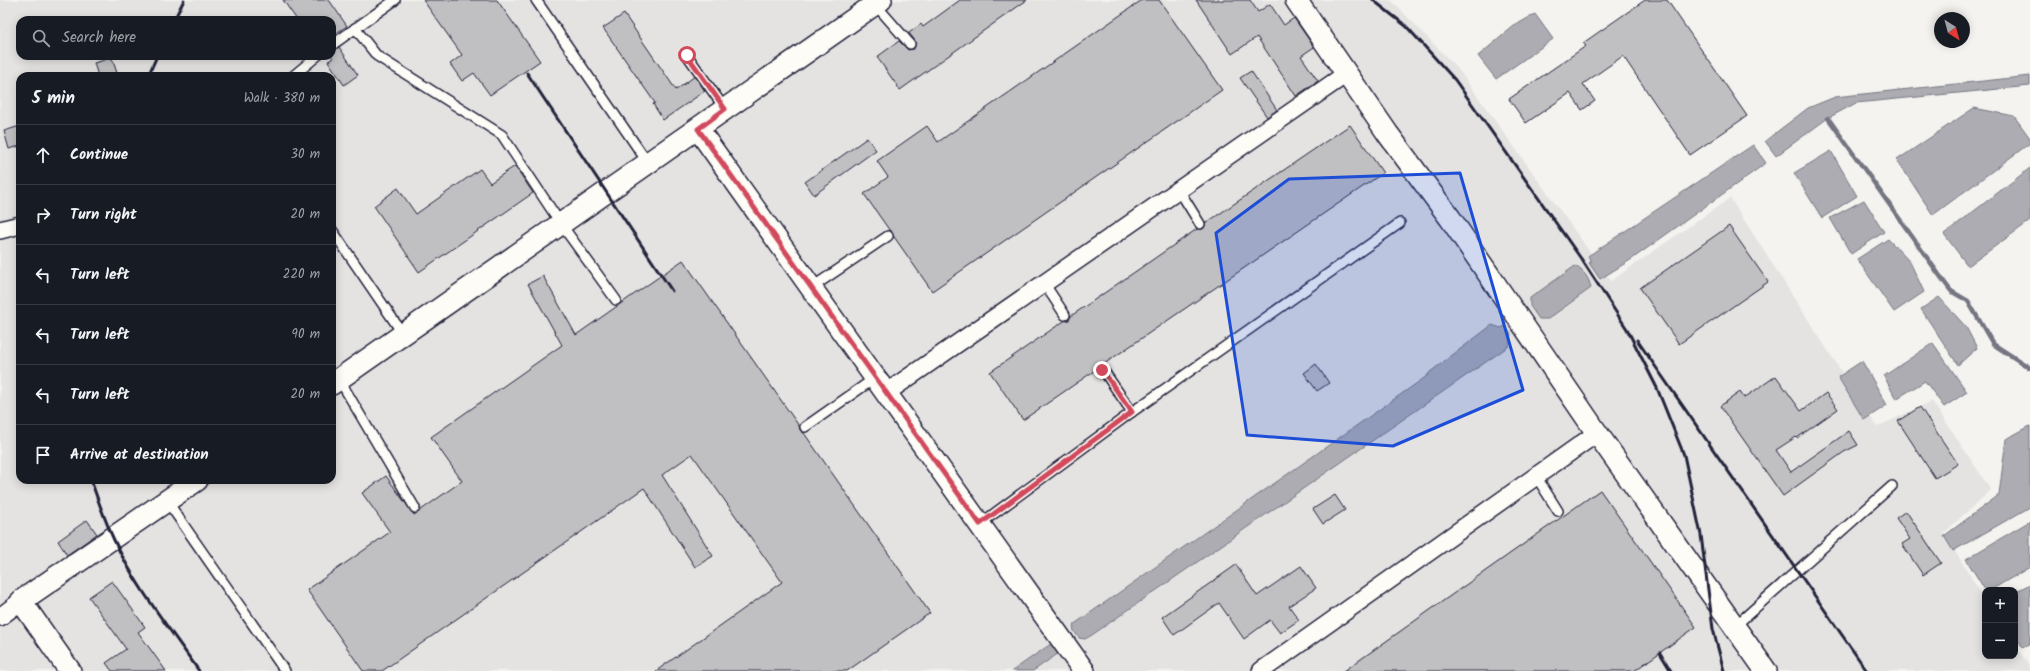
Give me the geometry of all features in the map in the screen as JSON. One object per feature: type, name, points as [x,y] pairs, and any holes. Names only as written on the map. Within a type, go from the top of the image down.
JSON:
[{"type":"street","points":[[1296,0],[1346,74],[1450,218],[1597,433],[1766,671]]},
{"type":"street","points":[[336,381],[878,2]]},
{"type":"street","points":[[880,385],[1044,283],[1346,74]]},
{"type":"street","points":[[698,129],[1084,671]]},
{"type":"street","points":[[0,230],[16,226]]},
{"type":"street","points":[[1261,671],[1597,433]]},
{"type":"street","points":[[0,617],[191,484]]},
{"type":"street","points":[[21,601],[70,671]]},
{"type":"lane","points":[[336,42],[395,0]]},
{"type":"lane","points":[[536,0],[648,163]]},
{"type":"lane","points":[[878,2],[910,44]]},
{"type":"lane","points":[[356,28],[377,56],[502,135],[561,224],[616,300]]},
{"type":"lane","points":[[687,55],[725,109]]},
{"type":"lane","points":[[298,72],[312,60]]},
{"type":"lane","points":[[1179,190],[1200,224]]},
{"type":"lane","points":[[980,524],[1132,412],[1400,223]]},
{"type":"lane","points":[[336,236],[403,334]]},
{"type":"lane","points":[[811,288],[888,236]]},
{"type":"lane","points":[[1044,283],[1065,314]]},
{"type":"lane","points":[[1102,370],[1132,412]]},
{"type":"lane","points":[[336,381],[415,508]]},
{"type":"lane","points":[[805,427],[880,385]]},
{"type":"lane","points":[[1536,476],[1558,510]]},
{"type":"lane","points":[[1735,626],[1892,486]]},
{"type":"lane","points":[[167,501],[285,671]]},
{"type":"highlighted area","points":[[1460,173],[1523,390],[1393,446],[1247,435],[1216,233],[1289,179]]},
{"type":"shaded area","points":[[0,0],[1391,0],[1458,69],[1611,281],[1730,198],[1877,427],[1932,401],[1991,490],[1944,533],[1982,595],[1982,659],[2018,659],[2018,649],[2030,667],[2030,671],[0,671]]},
{"type":"shaded area","points":[[1535,14],[1553,39],[1496,79],[1478,56],[1514,26]]},
{"type":"shaded area","points":[[2030,76],[2030,86],[1856,103],[1828,118],[1776,156],[1765,141],[1808,108],[1835,97]]},
{"type":"shaded area","points":[[1974,108],[2014,116],[2030,138],[2030,143],[1933,215],[1897,160]]},
{"type":"shaded area","points":[[1753,145],[1766,163],[1632,259],[1600,279],[1589,263],[1592,262],[1588,256]]},
{"type":"shaded area","points":[[1831,151],[1857,196],[1822,218],[1794,173]]},
{"type":"shaded area","points":[[2030,168],[2030,221],[1968,266],[1944,234]]},
{"type":"shaded area","points":[[1864,200],[1884,232],[1851,254],[1830,218]]},
{"type":"shaded area","points":[[1888,239],[1910,262],[1924,292],[1894,312],[1857,259]]},
{"type":"shaded area","points":[[1575,266],[1586,275],[1591,288],[1548,319],[1539,319],[1530,306],[1530,298]]},
{"type":"shaded area","points":[[1939,297],[1966,327],[1977,348],[1958,365],[1921,309]]},
{"type":"shaded area","points":[[1492,325],[1501,328],[1505,326],[1511,334],[1509,346],[1092,635],[1085,639],[1079,638],[1074,631],[1073,625],[1427,376],[1430,372]]},
{"type":"shaded area","points":[[1933,343],[1967,392],[1944,407],[1925,381],[1896,399],[1884,376]]},
{"type":"shaded area","points":[[1862,361],[1887,405],[1864,420],[1838,377]]},
{"type":"shaded area","points":[[2030,426],[2030,507],[1953,551],[1944,536],[1999,495],[2006,439]]},
{"type":"shaded area","points":[[2030,521],[2030,567],[1996,587],[1983,587],[1966,559]]},
{"type":"shaded area","points":[[2030,584],[2030,643],[2023,648],[2018,640],[2018,590]]},
{"type":"shaded area","points":[[1055,641],[1062,651],[1033,671],[1012,671]]},
{"type":"building","points":[[283,0],[329,0],[347,26],[336,33],[336,16],[294,16]]},
{"type":"building","points":[[423,0],[497,0],[540,61],[490,95],[474,73],[462,81],[450,64],[462,55]]},
{"type":"building","points":[[960,0],[1027,0],[900,90],[877,57],[899,41],[908,50],[914,49],[916,42],[909,33],[921,24],[923,27]]},
{"type":"building","points":[[1142,0],[1159,0],[1222,90],[932,291],[864,194],[888,177],[877,161],[927,126],[938,142]]},
{"type":"building","points":[[1196,0],[1250,0],[1258,12],[1270,4],[1284,25],[1294,18],[1314,47],[1301,56],[1318,81],[1296,96],[1257,37],[1232,54]]},
{"type":"building","points":[[1645,0],[1667,0],[1747,116],[1690,155],[1623,56],[1583,84],[1595,101],[1582,110],[1570,93],[1526,123],[1509,99],[1586,46],[1583,43]]},
{"type":"building","points":[[624,14],[676,90],[695,76],[705,91],[663,120],[653,104],[655,103],[603,28]]},
{"type":"building","points":[[339,47],[358,75],[344,85],[328,61],[336,60],[336,49]]},
{"type":"building","points":[[105,60],[113,60],[117,72],[97,72],[94,63]]},
{"type":"building","points":[[1251,71],[1277,110],[1267,117],[1240,78]]},
{"type":"building","points":[[1350,125],[1383,173],[1104,364],[1100,365],[1097,369],[1023,420],[990,372],[1064,321],[1069,320],[1071,316],[1197,229],[1203,229],[1206,223]]},
{"type":"building","points":[[16,127],[16,147],[9,149],[4,131]]},
{"type":"building","points":[[867,138],[876,150],[814,195],[805,182]]},
{"type":"building","points":[[515,166],[533,193],[419,272],[374,206],[398,188],[416,214],[480,169],[490,183]]},
{"type":"building","points":[[1729,226],[1768,282],[1679,344],[1640,288]]},
{"type":"building","points":[[683,260],[799,426],[800,430],[804,433],[930,613],[847,671],[656,671],[782,582],[692,454],[662,475],[713,556],[695,567],[644,488],[382,671],[363,671],[307,590],[390,532],[362,493],[386,476],[414,515],[462,481],[431,437],[562,345],[528,284],[543,276],[576,335]]},
{"type":"building","points":[[1316,364],[1329,383],[1317,391],[1304,373]]},
{"type":"building","points":[[1776,376],[1801,411],[1826,393],[1838,409],[1797,438],[1796,437],[1776,450],[1791,472],[1849,431],[1858,445],[1844,452],[1783,496],[1720,406],[1740,392],[1744,398]]},
{"type":"building","points":[[1920,407],[1958,464],[1935,478],[1898,421]]},
{"type":"building","points":[[1600,490],[1696,627],[1634,671],[1344,671]]},
{"type":"building","points":[[1335,495],[1345,510],[1323,524],[1313,509]]},
{"type":"building","points":[[1906,511],[1941,563],[1923,575],[1902,544],[1910,539],[1896,518]]},
{"type":"building","points":[[87,520],[97,534],[67,555],[58,541]]},
{"type":"building","points":[[1236,565],[1257,596],[1301,566],[1316,588],[1289,606],[1299,620],[1280,633],[1270,620],[1244,639],[1219,603],[1174,635],[1162,617]]},
{"type":"building","points":[[112,581],[145,627],[138,632],[166,671],[112,671],[106,663],[126,649],[89,597]]},
{"type":"waterway","points":[[1828,118],[1951,291],[1968,301],[1993,344],[2030,368]]},
{"type":"railway","points":[[176,16],[184,0]]},
{"type":"railway","points":[[1373,0],[1406,26],[1455,80],[1582,260],[1627,329],[1657,388],[1684,455],[1701,535],[1713,629],[1724,671]]},
{"type":"railway","points":[[150,72],[155,60]]},
{"type":"railway","points":[[527,73],[672,291]]},
{"type":"railway","points":[[1637,340],[1867,671]]},
{"type":"railway","points":[[92,484],[114,540],[132,574],[199,671]]},
{"type":"railway","points":[[1660,653],[1671,671]]},
{"type":"route","points":[[687,55],[725,109],[698,129],[980,524],[1132,412],[1102,370]]}]
